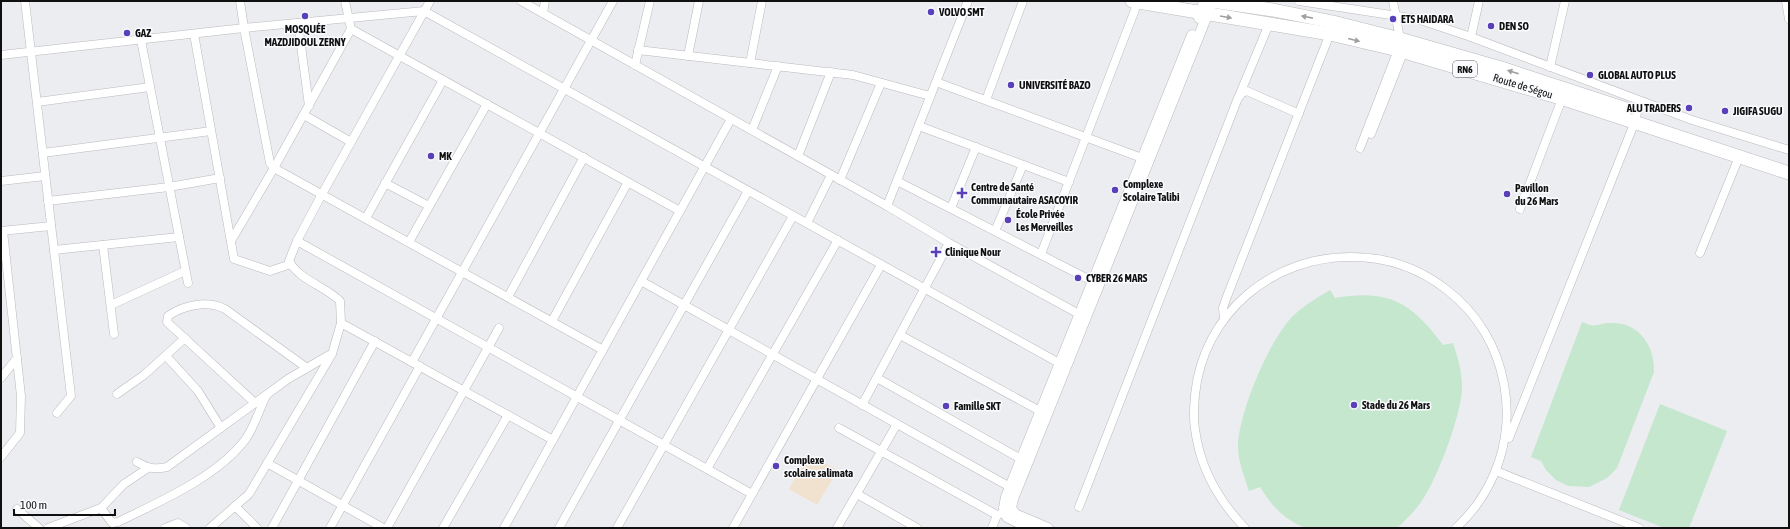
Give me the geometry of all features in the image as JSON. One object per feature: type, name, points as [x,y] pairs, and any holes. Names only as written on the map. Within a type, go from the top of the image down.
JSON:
[{"type":"highway","name":"Route de Ségou","points":[[1212,1],[1273,5],[1331,28],[1402,46],[1461,55],[1566,94],[1789,165]]},
{"type":"highway","name":"Route de Ségou","points":[[1135,2],[1204,9],[1269,24],[1331,28]]},
{"type":"highway","name":"Route de Ségou","points":[[1636,117],[1738,157],[1789,173]]},
{"type":"street","points":[[25,1],[71,396],[57,412]]},
{"type":"street","points":[[240,1],[270,163],[274,168],[603,350]]},
{"type":"street","points":[[231,241],[304,115],[351,29],[345,1]]},
{"type":"street","points":[[210,528],[249,494],[332,354],[340,323],[340,302],[332,294],[293,268],[289,261],[298,240],[322,194],[430,1]]},
{"type":"street","points":[[521,1],[887,206],[949,244],[1079,314]]},
{"type":"street","points":[[543,14],[545,1]]},
{"type":"street","points":[[330,528],[416,364],[436,318],[613,1]]},
{"type":"street","points":[[635,65],[650,1]]},
{"type":"street","points":[[688,56],[699,1]]},
{"type":"street","points":[[750,63],[762,1]]},
{"type":"street","points":[[887,206],[968,1]]},
{"type":"street","points":[[986,100],[1023,1]]},
{"type":"street","points":[[1004,513],[1006,497],[1092,281],[1204,9],[1212,1]]},
{"type":"street","points":[[1299,1],[1418,19],[1692,120],[1789,150]]},
{"type":"street","points":[[1363,149],[1402,46],[1393,1]]},
{"type":"street","points":[[1470,37],[1479,1]]},
{"type":"street","points":[[1550,67],[1564,1]]},
{"type":"street","points":[[1786,1],[1789,19]]},
{"type":"street","points":[[1041,254],[1086,137],[1135,2]]},
{"type":"street","points":[[992,528],[1013,499],[1204,9]]},
{"type":"street","points":[[1,55],[244,28],[424,11],[1059,363]]},
{"type":"street","points":[[298,23],[309,106]]},
{"type":"street","points":[[1079,507],[1238,98],[1269,24]]},
{"type":"street","points":[[1224,318],[1223,308],[1226,299],[1299,114],[1331,28]]},
{"type":"street","points":[[351,29],[680,211]]},
{"type":"street","points":[[194,34],[234,259],[270,271],[291,264]]},
{"type":"street","points":[[141,40],[188,283]]},
{"type":"street","points":[[638,50],[853,75],[930,96]]},
{"type":"street","points":[[752,130],[778,66]]},
{"type":"street","points":[[798,156],[831,72]]},
{"type":"street","points":[[366,218],[443,80]]},
{"type":"street","points":[[936,82],[1142,158]]},
{"type":"street","points":[[840,180],[881,83]]},
{"type":"street","points":[[37,102],[150,87]]},
{"type":"street","points":[[1238,98],[1242,93],[1247,91],[1299,114]]},
{"type":"street","points":[[1523,210],[1566,94]]},
{"type":"street","points":[[409,242],[487,104]]},
{"type":"street","points":[[304,115],[351,142]]},
{"type":"street","points":[[1456,528],[1475,508],[1496,471],[1636,117]]},
{"type":"street","points":[[505,528],[731,119]]},
{"type":"street","points":[[918,126],[1069,182]]},
{"type":"street","points":[[43,153],[211,131]]},
{"type":"street","points":[[951,208],[976,147]]},
{"type":"street","points":[[508,297],[584,157]]},
{"type":"street","points":[[1700,253],[1738,157]]},
{"type":"street","points":[[995,231],[1023,165]]},
{"type":"street","points":[[807,223],[831,175]]},
{"type":"street","points":[[1,181],[45,176]]},
{"type":"street","points":[[48,201],[169,187],[220,178]]},
{"type":"street","points":[[897,181],[1092,281]]},
{"type":"street","points":[[552,321],[628,182]]},
{"type":"street","points":[[385,183],[429,206]]},
{"type":"street","points":[[559,528],[748,191]]},
{"type":"street","points":[[617,528],[793,216]]},
{"type":"street","points":[[1,457],[20,433],[21,396],[2,231],[51,226]]},
{"type":"street","points":[[54,250],[179,237]]},
{"type":"street","points":[[298,240],[752,494]]},
{"type":"street","points":[[708,469],[838,240]]},
{"type":"street","points":[[862,405],[949,244]]},
{"type":"street","points":[[103,245],[114,334]]},
{"type":"street","points":[[1245,528],[1230,512],[1210,481],[1198,447],[1194,428],[1196,384],[1207,349],[1224,318],[1235,305],[1253,290],[1274,276],[1311,260],[1362,257],[1390,261],[1426,274],[1454,295],[1468,309],[1482,327],[1501,366],[1508,411],[1507,430],[1500,461]]},
{"type":"street","points":[[733,528],[881,265]]},
{"type":"street","points":[[111,305],[185,271]]},
{"type":"street","points":[[641,281],[1010,487]]},
{"type":"street","points":[[255,403],[167,322],[168,316],[176,310],[208,304],[217,305],[225,309],[307,368]]},
{"type":"street","points":[[340,323],[553,440]]},
{"type":"street","points":[[387,528],[499,328]]},
{"type":"street","points":[[900,335],[1040,411]]},
{"type":"street","points":[[117,394],[144,375],[185,338]]},
{"type":"street","points":[[272,528],[375,341]]},
{"type":"street","points":[[137,462],[148,468],[167,468],[288,379],[332,354]]},
{"type":"street","points":[[166,356],[198,391],[222,428]]},
{"type":"street","points":[[1,378],[17,358]]},
{"type":"street","points":[[877,378],[1021,459]]},
{"type":"street","points":[[101,508],[112,522],[118,522],[168,497],[221,465],[246,439],[266,395]]},
{"type":"street","points":[[444,528],[508,415]]},
{"type":"street","points":[[837,528],[896,424]]},
{"type":"street","points":[[839,428],[881,451],[1004,513],[1011,520],[1029,528]]},
{"type":"street","points":[[267,464],[383,528]]},
{"type":"street","points":[[48,528],[101,508],[124,484],[148,468]]},
{"type":"street","points":[[1496,471],[1639,528]]},
{"type":"street","points":[[857,494],[917,528]]},
{"type":"street","points":[[235,506],[257,528]]},
{"type":"street","points":[[17,509],[39,528]]},
{"type":"street","points":[[1004,513],[1015,514],[1048,528]]},
{"type":"street","points":[[165,528],[181,523],[186,528]]},
{"type":"shaded area","points":[[808,455],[838,470],[817,505],[789,489]]},
{"type":"green space","name":"Stade du 26 Mars","points":[[1330,290],[1335,298],[1370,296],[1397,302],[1420,318],[1443,345],[1453,343],[1458,359],[1462,387],[1454,428],[1442,461],[1429,489],[1417,507],[1397,528],[1307,528],[1292,522],[1280,512],[1260,487],[1249,491],[1242,470],[1238,453],[1239,433],[1249,396],[1266,357],[1285,325],[1295,314],[1307,304]]},
{"type":"green space","points":[[1582,322],[1591,325],[1606,323],[1621,324],[1630,327],[1643,337],[1652,353],[1654,362],[1654,372],[1617,468],[1607,478],[1589,487],[1568,486],[1556,480],[1546,470],[1541,461],[1531,457]]},
{"type":"green space","points":[[1660,404],[1727,431],[1689,528],[1664,528],[1619,510]]},
{"type":"place","name":"VOLVO SMT","points":[[931,12]]},
{"type":"place","name":"MOSQUÉE MAZDJIDOUL ZERNY","points":[[305,16]]},
{"type":"place","name":"ETS HAIDARA","points":[[1393,19]]},
{"type":"place","name":"DEN SO","points":[[1491,26]]},
{"type":"place","name":"GAZ","points":[[127,33]]},
{"type":"place","name":"GLOBAL AUTO PLUS","points":[[1590,75]]},
{"type":"place","name":"UNIVERSITÉ BAZO","points":[[1011,85]]},
{"type":"place","name":"ALU TRADERS","points":[[1689,108]]},
{"type":"place","name":"JIGIFA SUGU","points":[[1725,111]]},
{"type":"place","name":"MK","points":[[431,156]]},
{"type":"place","name":"Complexe Scolaire Talibi","points":[[1115,190]]},
{"type":"place","name":"Centre de Santé Communautaire ASACOYIR","points":[[962,193]]},
{"type":"place","name":"Pavillon du 26 Mars","points":[[1507,194]]},
{"type":"place","name":"École Privée Les Merveilles","points":[[1008,220]]},
{"type":"place","name":"Clinique Nour","points":[[936,252]]},
{"type":"place","name":"CYBER 26 MARS","points":[[1078,278]]},
{"type":"place","name":"Stade du 26 Mars","points":[[1354,405]]},
{"type":"place","name":"Famille SKT","points":[[946,406]]},
{"type":"place","name":"Complexe scolaire salimata","points":[[776,466]]}]
